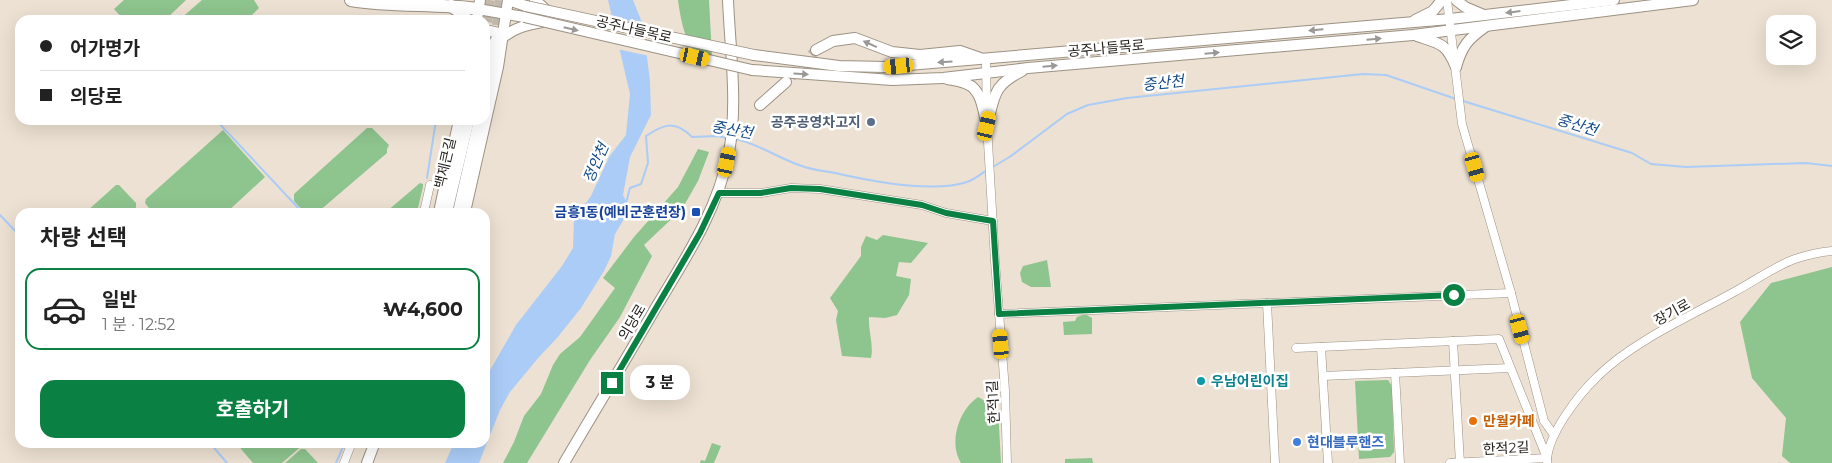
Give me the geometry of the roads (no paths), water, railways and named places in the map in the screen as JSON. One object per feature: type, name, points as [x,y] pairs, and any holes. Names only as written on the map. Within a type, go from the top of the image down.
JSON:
[{"type":"highway","points":[[351,0],[383,5],[449,5],[478,10]]},
{"type":"highway","points":[[449,5],[463,15]]},
{"type":"main road","name":"공주나들목로","points":[[508,0],[526,6],[754,55],[839,66],[884,67],[986,60],[1450,19],[1486,20],[1694,0]]},
{"type":"main road","points":[[490,70],[506,14],[508,0]]},
{"type":"main road","points":[[535,0],[546,10]]},
{"type":"main road","name":"의당로","points":[[564,463],[674,278],[709,216],[719,193],[730,149],[732,114],[728,0]]},
{"type":"main road","points":[[1412,22],[1433,11],[1442,0]]},
{"type":"main road","points":[[1456,0],[1486,20],[1462,47],[1457,70]]},
{"type":"main road","name":"공주나들목로","points":[[478,10],[506,14],[523,22],[542,22],[752,70],[892,80],[944,78],[1028,68],[1413,35],[1452,30],[1486,20],[1614,0]]},
{"type":"main road","points":[[498,40],[523,22]]},
{"type":"main road","points":[[490,31],[499,33],[490,93]]},
{"type":"main road","points":[[1413,35],[1441,44],[1447,48],[1457,70]]},
{"type":"main road","points":[[816,50],[833,41],[855,38],[892,52],[920,55],[960,51],[986,60]]},
{"type":"main road","points":[[987,126],[994,95],[998,87],[1012,76],[1028,68]]},
{"type":"main road","points":[[944,78],[968,84],[975,89],[980,97],[987,126]]},
{"type":"main road","points":[[760,105],[786,82]]},
{"type":"main road","points":[[440,208],[458,125]]},
{"type":"main road","name":"백제큰길","points":[[448,208],[468,125]]},
{"type":"main road","name":"백제큰길","points":[[459,208],[478,125]]},
{"type":"main road","points":[[466,208],[485,125]]},
{"type":"main road","points":[[367,463],[373,448]]},
{"type":"street","points":[[1447,0],[1457,70],[1462,124],[1511,293],[1544,421],[1554,435]]},
{"type":"street","name":"한적1길","points":[[986,60],[987,126],[1005,390],[1007,463]]},
{"type":"street","points":[[425,208],[430,185]]},
{"type":"street","points":[[719,193],[761,193],[791,188],[820,189],[922,205],[946,213],[993,221]]},
{"type":"street","name":"장기로","points":[[1547,461],[1554,435],[1582,393],[1618,359],[1649,339],[1794,260],[1832,251]]},
{"type":"street","points":[[999,314],[1511,293]]},
{"type":"street","points":[[1267,303],[1275,463]]},
{"type":"street","name":"한적2길","points":[[1296,348],[1499,339],[1547,461],[1450,463]]},
{"type":"street","points":[[1453,341],[1460,462]]},
{"type":"street","points":[[1321,347],[1328,463]]},
{"type":"street","points":[[1323,376],[1510,368]]},
{"type":"street","points":[[1396,373],[1400,463]]},
{"type":"street","points":[[344,463],[350,448]]},
{"type":"water","points":[[608,0],[633,0],[643,25],[650,81],[651,115],[630,157],[623,195],[630,209],[615,234],[611,256],[604,271],[581,308],[510,392],[500,410],[490,435],[490,370],[516,325],[562,266],[573,248],[574,219],[591,196],[609,157],[626,135],[630,94]]},
{"type":"water","points":[[452,448],[485,448],[479,463],[445,463]]},
{"type":"waterway","name":"중산천","points":[[993,167],[1011,156],[1067,114],[1088,105],[1127,98],[1363,74],[1386,75],[1456,99]]},
{"type":"waterway","name":"중산천","points":[[1463,101],[1632,153],[1651,164],[1686,167],[1806,163],[1832,166]]},
{"type":"waterway","points":[[221,125],[298,208]]},
{"type":"waterway","points":[[427,178],[435,125]]},
{"type":"waterway","name":"중산천","points":[[626,203],[630,188],[641,184],[648,163],[646,136],[658,129],[675,126],[692,137],[717,136],[728,138]]},
{"type":"waterway","name":"중산천","points":[[735,139],[810,168],[901,185],[953,185],[970,181],[987,170]]},
{"type":"waterway","points":[[0,215],[15,231]]},
{"type":"waterway","points":[[214,448],[227,463]]},
{"type":"waterway","points":[[336,463],[342,448]]},
{"type":"tunnel","points":[[488,15],[490,0]]},
{"type":"tunnel","points":[[495,40],[500,0]]},
{"type":"tunnel","points":[[791,77],[816,50]]},
{"type":"place","name":"공주공영차고지","points":[[871,122]]},
{"type":"place","name":"금흥1동(예비군훈련장)","points":[[696,212]]},
{"type":"place","name":"우남어린이집","points":[[1201,381]]},
{"type":"place","name":"만월카페","points":[[1473,421]]},
{"type":"place","name":"현대블루핸즈","points":[[1297,442]]},
{"type":"water label","name":"정안천","points":[[596,163]]}]
